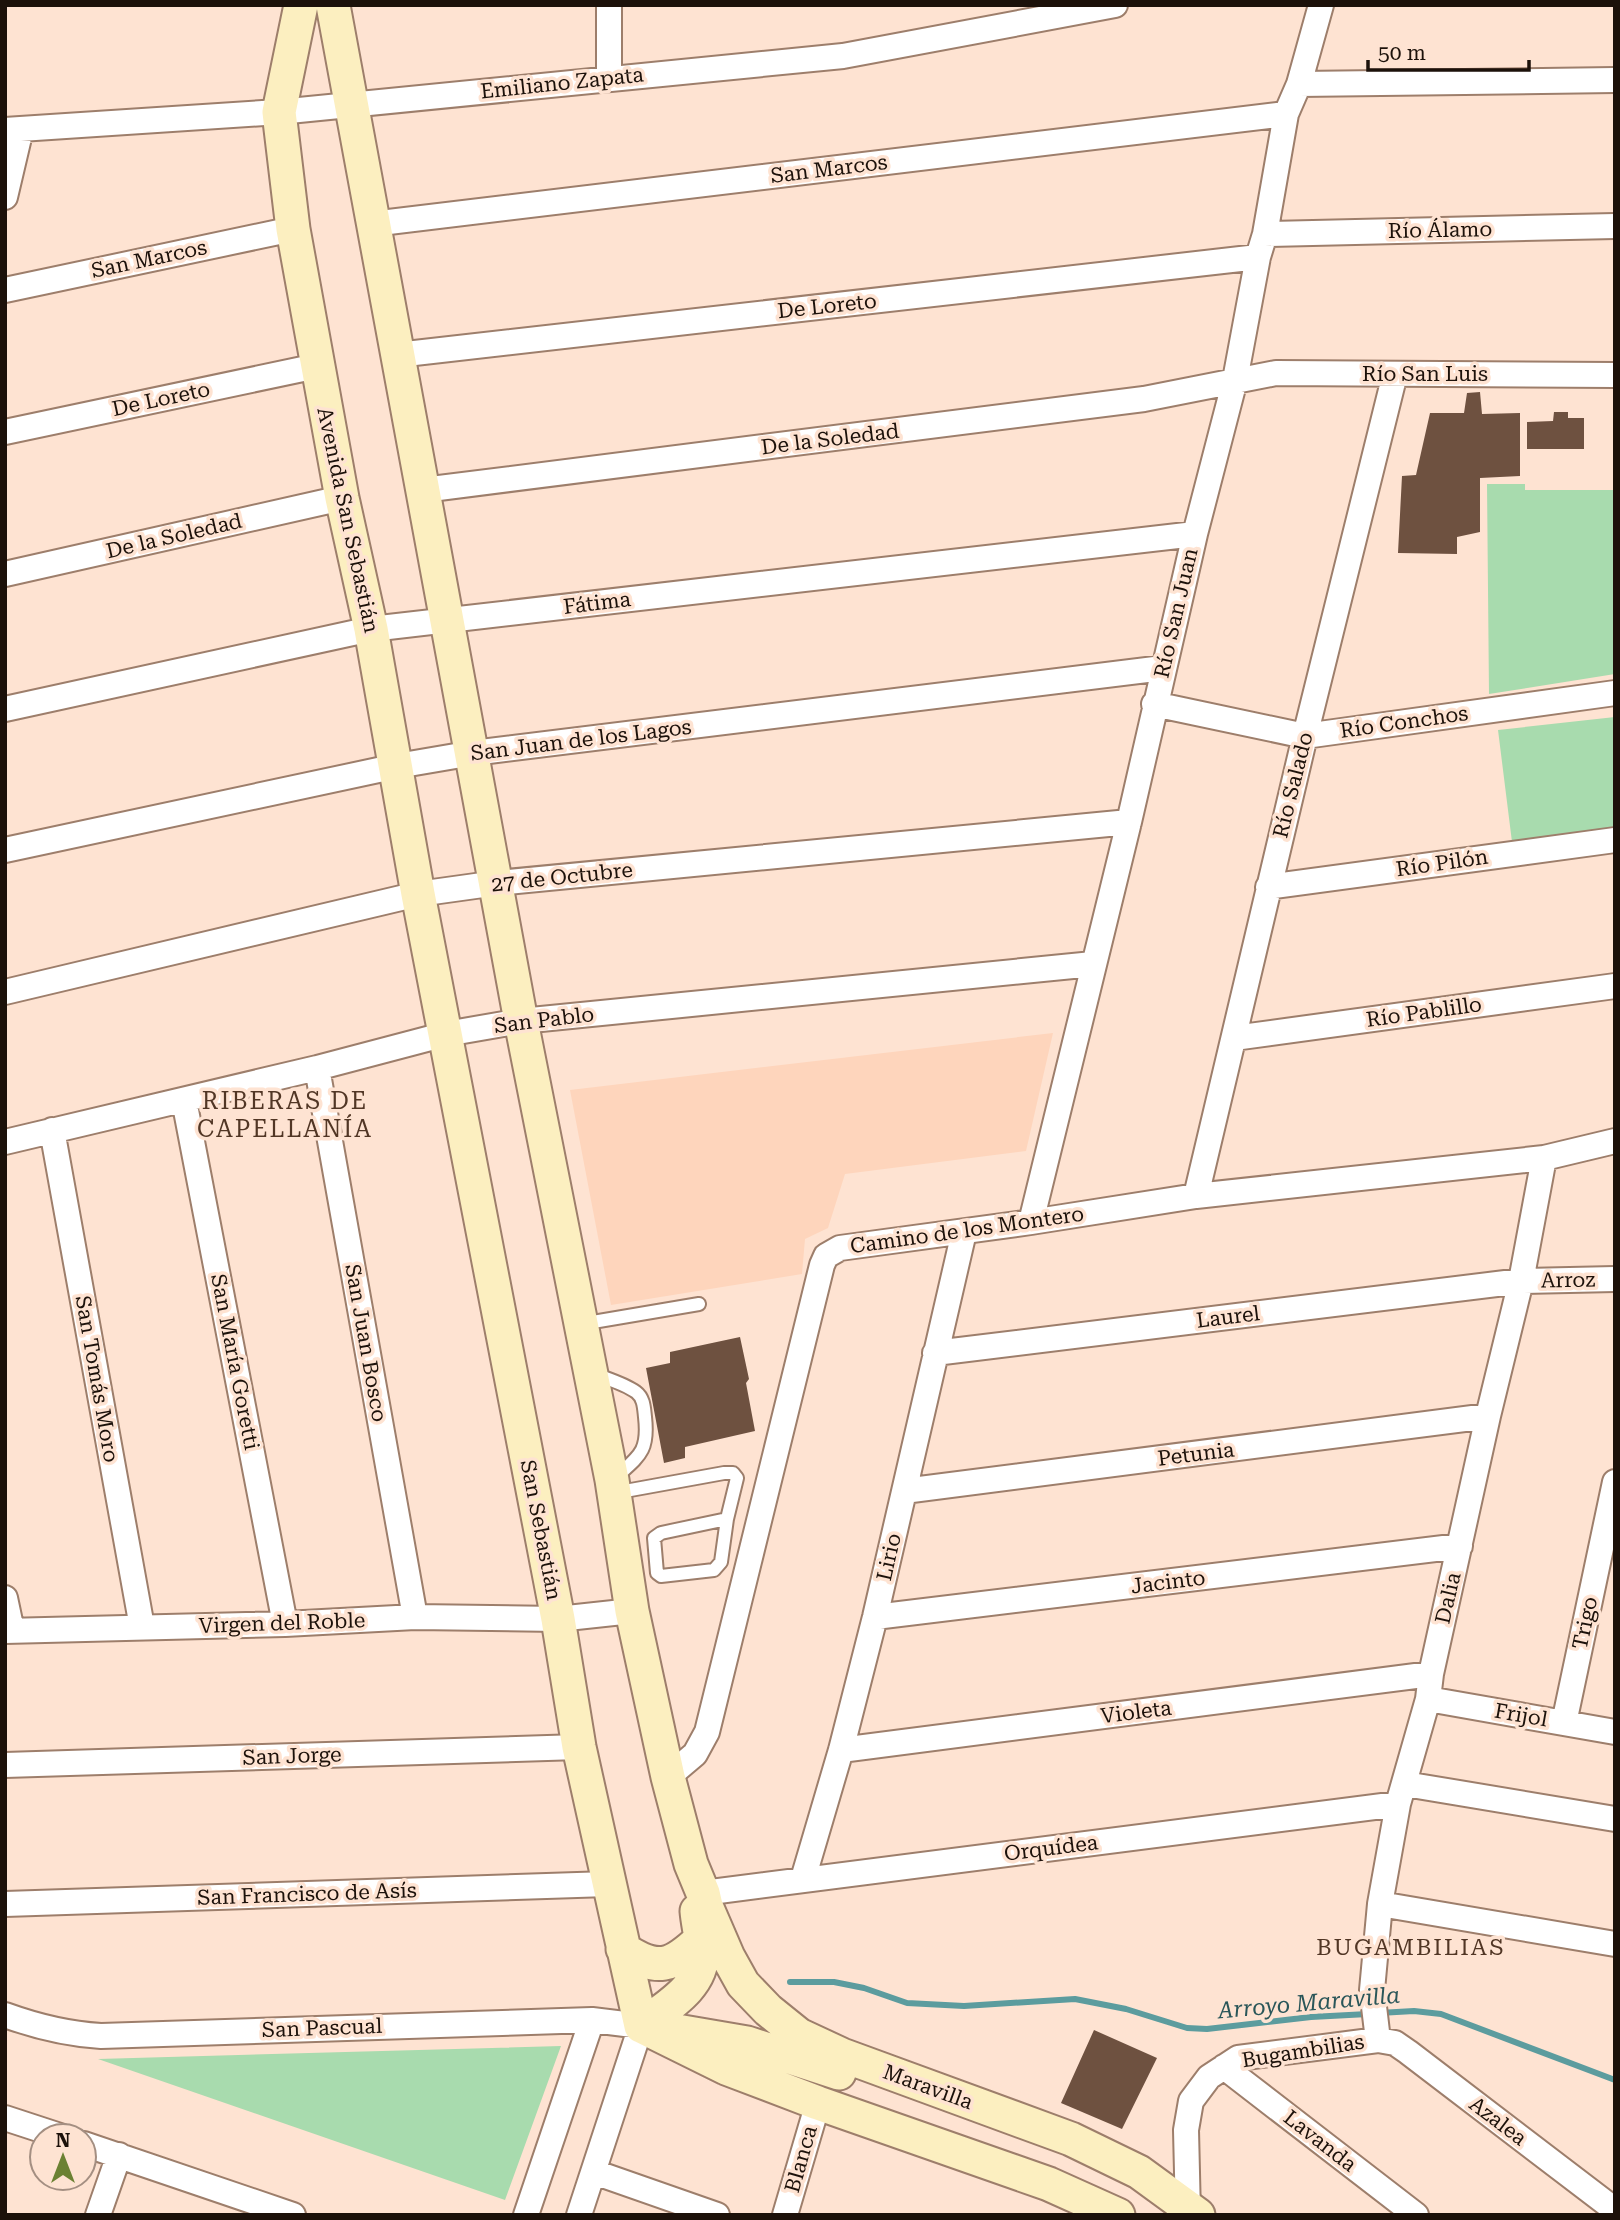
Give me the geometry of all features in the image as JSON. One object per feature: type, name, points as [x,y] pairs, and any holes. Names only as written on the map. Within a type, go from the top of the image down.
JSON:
[{"type":"main road","name":"Avenida San Sebastián","points":[[301,5],[279,112],[293,229],[446,1034]]},
{"type":"main road","points":[[333,5],[521,1021],[613,1487],[632,1611],[668,1777],[700,1888],[702,1960],[693,1982],[679,1998],[641,2026]]},
{"type":"main road","name":"San Sebastián","points":[[446,1034],[558,1619],[579,1747],[641,2026]]},
{"type":"main road","name":"Maravilla","points":[[700,1888],[728,1957],[743,1984],[768,2010],[799,2035],[842,2055],[1070,2139],[1139,2172],[1191,2212]]},
{"type":"main road","points":[[623,1949],[647,1963],[658,1965],[670,1963],[684,1955],[700,1940]]},
{"type":"main road","points":[[641,2026],[747,2043],[898,2090],[926,2086]]},
{"type":"main road","points":[[641,2026],[726,2068],[818,2103],[1049,2183],[1118,2215]]},
{"type":"street","points":[[610,5],[610,78]]},
{"type":"street","name":"Emiliano Zapata","points":[[13,130],[279,112],[843,56],[1115,5]]},
{"type":"street","name":"Río San Juan","points":[[1031,1222],[1129,822],[1195,534],[1235,380],[1286,114],[1299,84],[1321,5]]},
{"type":"street","points":[[1299,84],[1615,80]]},
{"type":"street","name":"San Marcos","points":[[372,224],[1286,114]]},
{"type":"street","points":[[5,197],[13,130]]},
{"type":"street","name":"Río Álamo","points":[[1261,245],[1615,226]]},
{"type":"street","name":"San Marcos","points":[[5,290],[293,229]]},
{"type":"street","name":"De Loreto","points":[[397,355],[1261,245]]},
{"type":"street","name":"De Loreto","points":[[5,432],[317,366]]},
{"type":"street","name":"Río San Luis","points":[[1235,380],[1276,373],[1615,375]]},
{"type":"street","name":"Río Salado","points":[[1195,1196],[1268,887],[1395,374]]},
{"type":"street","name":"De la Soledad","points":[[423,490],[1144,399],[1235,380]]},
{"type":"street","name":"De la Soledad","points":[[5,574],[342,498]]},
{"type":"street","name":"Fátima","points":[[5,709],[371,629],[1195,534]]},
{"type":"street","name":"San Juan de los Lagos","points":[[5,850],[397,766],[473,753],[1163,668]]},
{"type":"street","name":"Río Conchos","points":[[1154,704],[1305,736],[1615,693]]},
{"type":"street","name":"27 de Octubre","points":[[5,992],[418,894],[497,883],[1129,822]]},
{"type":"street","name":"Río Pilón","points":[[1268,887],[1615,840]]},
{"type":"street","name":"San Pablo","points":[[5,1142],[317,1068],[446,1034],[521,1021],[1093,964]]},
{"type":"street","name":"Río Pablillo","points":[[1234,1038],[1615,986]]},
{"type":"street","name":"San Juan Bosco","points":[[317,1068],[415,1617]]},
{"type":"street","name":"San María Goretti","points":[[184,1100],[285,1624]]},
{"type":"street","name":"San Tomás Moro","points":[[52,1130],[142,1627]]},
{"type":"street","name":"Camino de los Montero","points":[[668,1777],[695,1754],[707,1732],[826,1256],[840,1248],[964,1232],[1195,1196],[1544,1158],[1615,1141]]},
{"type":"street","name":"Dalia","points":[[1378,2035],[1372,1990],[1380,1903],[1402,1794],[1428,1699],[1431,1674],[1488,1416],[1521,1281],[1544,1158]]},
{"type":"street","name":"Lirio","points":[[803,1879],[876,1617],[964,1232]]},
{"type":"street","name":"Arroz","points":[[1521,1281],[1615,1279]]},
{"type":"street","name":"Laurel","points":[[935,1353],[1521,1281]]},
{"type":"street","name":"Petunia","points":[[904,1491],[1488,1416]]},
{"type":"street","name":"Trigo","points":[[1564,1723],[1615,1482]]},
{"type":"street","name":"Jacinto","points":[[876,1617],[1460,1546]]},
{"type":"street","points":[[5,1598],[8,1631]]},
{"type":"street","name":"Virgen del Roble","points":[[8,1631],[285,1624],[415,1617],[558,1619],[632,1611]]},
{"type":"street","name":"Violeta","points":[[841,1750],[1431,1674]]},
{"type":"street","name":"Frijol","points":[[1428,1699],[1615,1732]]},
{"type":"street","name":"San Jorge","points":[[5,1765],[579,1747]]},
{"type":"street","name":"Orquídea","points":[[700,1888],[803,1879],[1402,1794],[1615,1819]]},
{"type":"street","name":"San Francisco de Asís","points":[[5,1904],[608,1884]]},
{"type":"street","points":[[1380,1903],[1615,1944]]},
{"type":"street","name":"San Pascual","points":[[5,2015],[70,2034],[101,2036],[592,2020],[641,2026]]},
{"type":"street","points":[[526,2215],[592,2020]]},
{"type":"street","points":[[579,2215],[641,2026]]},
{"type":"street","name":"Bugambilias","points":[[1191,2212],[1186,2130],[1191,2101],[1209,2077],[1238,2058],[1378,2035]]},
{"type":"street","name":"Azalea","points":[[1378,2035],[1408,2052],[1615,2210]]},
{"type":"street","name":"Lavanda","points":[[1224,2067],[1416,2215]]},
{"type":"street","name":"Blanca","points":[[785,2215],[818,2103]]},
{"type":"street","points":[[5,2119],[28,2126]]},
{"type":"street","points":[[98,2149],[249,2208],[293,2215]]},
{"type":"street","points":[[98,2215],[118,2155]]},
{"type":"street","points":[[594,2172],[717,2215]]},
{"type":"lane","points":[[580,1324],[699,1304]]},
{"type":"lane","points":[[590,1371],[633,1390],[643,1401],[647,1437],[645,1447],[613,1487]]},
{"type":"lane","points":[[613,1487],[733,1473],[737,1478],[721,1562],[714,1570],[661,1576],[657,1573],[654,1538],[661,1533],[727,1520]]},
{"type":"shaded area","points":[[1053,1033],[1026,1151],[845,1174],[828,1228],[805,1239],[802,1274],[611,1305],[570,1090]]},
{"type":"green space","points":[[1487,484],[1525,484],[1525,490],[1615,490],[1615,674],[1489,694]]},
{"type":"green space","points":[[1615,717],[1615,827],[1512,842],[1498,730]]},
{"type":"green space","points":[[561,2046],[505,2200],[98,2059]]},
{"type":"building","points":[[1480,392],[1482,414],[1520,413],[1520,476],[1480,478],[1480,532],[1457,537],[1457,554],[1398,553],[1402,476],[1416,475],[1430,413],[1464,413],[1467,393]]},
{"type":"building","points":[[1554,412],[1568,412],[1568,418],[1584,418],[1584,449],[1527,449],[1527,422],[1553,421]]},
{"type":"building","points":[[740,1337],[749,1379],[746,1383],[755,1431],[685,1447],[685,1458],[664,1463],[646,1368],[670,1363],[670,1352]]},
{"type":"building","points":[[1094,2030],[1157,2058],[1122,2129],[1061,2103]]},
{"type":"waterway","name":"Arroyo Maravilla","points":[[790,1982],[834,1982],[864,1988],[907,2003],[964,2006],[1075,1999],[1126,2009],[1187,2028],[1207,2029],[1311,2017],[1368,2014]]},
{"type":"waterway","name":"Arroyo Maravilla","points":[[1379,2013],[1414,2011],[1441,2014],[1615,2080]]},
{"type":"district","name":"RIBERAS DE CAPELLANÍA","points":[[285,1115]]},
{"type":"district","name":"BUGAMBILIAS","points":[[1411,1947]]}]
